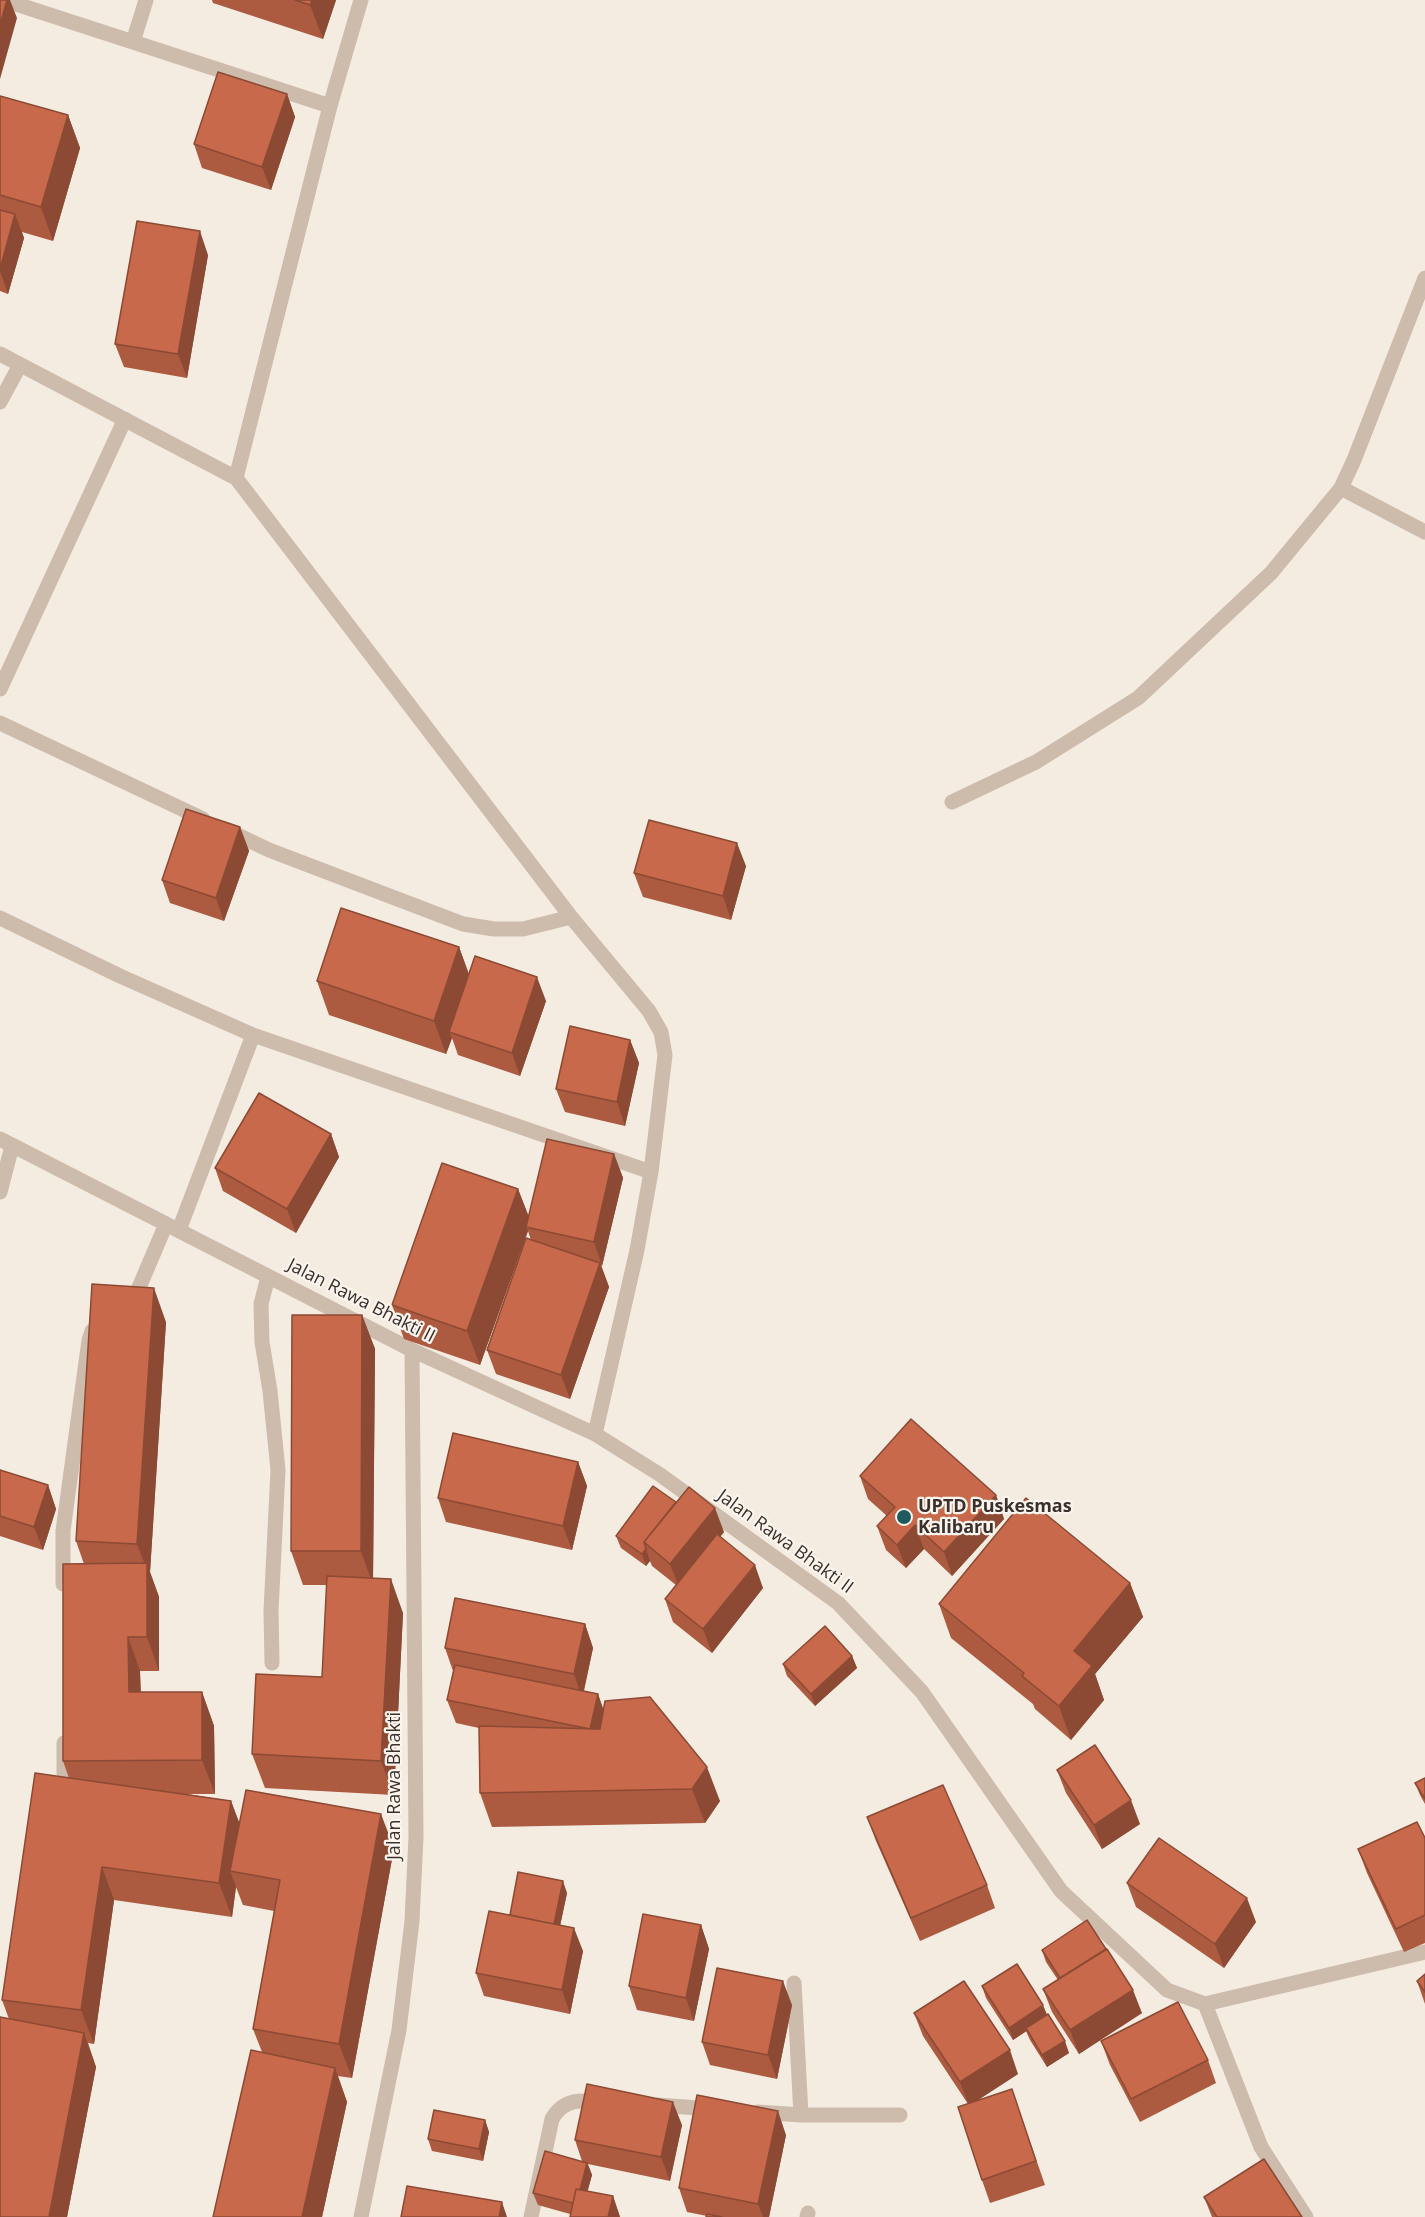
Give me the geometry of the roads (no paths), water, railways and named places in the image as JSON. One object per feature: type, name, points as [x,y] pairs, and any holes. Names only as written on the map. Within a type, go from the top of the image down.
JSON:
[{"type":"street","points":[[4,0],[330,106]]},
{"type":"street","points":[[134,42],[146,0]]},
{"type":"street","points":[[236,478],[330,106],[361,0]]},
{"type":"street","points":[[952,802],[1036,762],[1138,698],[1271,573],[1341,488],[1425,278]]},
{"type":"street","points":[[0,354],[236,478],[571,917],[649,1011],[661,1032],[665,1055],[651,1172],[601,1438]]},
{"type":"street","points":[[0,402],[20,365]]},
{"type":"street","points":[[0,689],[125,419]]},
{"type":"street","points":[[1341,488],[1425,532]]},
{"type":"street","points":[[0,723],[269,850],[463,924],[494,929],[524,929],[571,917]]},
{"type":"street","points":[[0,918],[120,976],[253,1035],[651,1172]]},
{"type":"street","points":[[120,1312],[128,1309],[135,1301],[172,1227],[253,1035]]},
{"type":"street","points":[[0,1192],[6,1143]]},
{"type":"street","name":"Jalan Rawa Bhakti II","points":[[6,1143],[412,1350],[601,1438],[640,1461],[838,1603],[922,1692],[1061,1891],[1167,1990],[1205,2004]]},
{"type":"street","points":[[268,1277],[261,1304],[262,1342],[270,1391],[278,1470],[271,1611],[272,1664]]},
{"type":"street","points":[[64,1600],[63,1531],[89,1340],[98,1320]]},
{"type":"street","name":"Jalan Rawa Bhakti","points":[[361,2217],[399,2030],[411,1921],[416,1837],[412,1350]]},
{"type":"street","points":[[64,1727],[64,1773]]},
{"type":"street","points":[[1306,2217],[1261,2147],[1205,2004],[1425,1952]]},
{"type":"street","points":[[794,1983],[801,2115]]},
{"type":"street","points":[[531,2217],[552,2119],[556,2111],[570,2101],[614,2102]]},
{"type":"street","points":[[637,2104],[801,2115],[900,2115]]},
{"type":"place","name":"UPTD Puskesmas Kalibaru","points":[[904,1517]]}]
